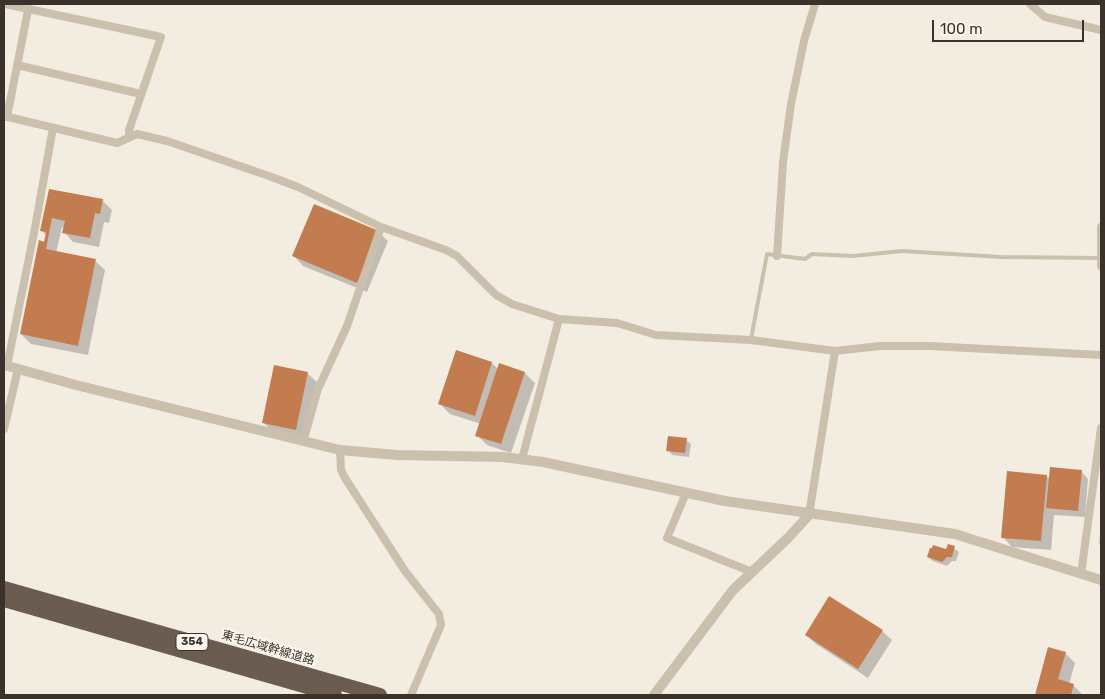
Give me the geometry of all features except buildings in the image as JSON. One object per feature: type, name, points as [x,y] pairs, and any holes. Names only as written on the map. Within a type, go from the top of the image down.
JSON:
[{"type":"highway","name":"東毛広域幹線道路","points":[[4,588],[380,695]]},
{"type":"highway","name":"354","points":[[4,600],[335,695]]},
{"type":"street","points":[[5,4],[161,37],[129,136],[123,142],[117,143],[5,116],[28,10]]},
{"type":"street","points":[[777,256],[783,162],[790,113],[804,40],[815,4]]},
{"type":"street","points":[[1030,4],[1045,17],[1101,30]]},
{"type":"street","points":[[17,65],[141,94]]},
{"type":"street","points":[[53,128],[34,233],[5,365],[340,450],[389,454],[522,459],[686,493],[810,515],[914,527],[955,534],[1101,580]]},
{"type":"street","points":[[129,136],[137,134],[167,141],[298,186],[381,228],[446,250],[457,256],[496,294],[512,304],[559,319],[617,323],[656,335],[751,340],[835,351],[880,346],[929,346],[1101,355]]},
{"type":"street","points":[[1101,227],[1101,262]]},
{"type":"street","points":[[303,442],[318,389],[347,326],[381,228]]},
{"type":"street","points":[[522,459],[559,319]]},
{"type":"street","points":[[654,695],[733,590],[810,515],[835,351]]},
{"type":"street","points":[[4,429],[18,369]]},
{"type":"street","points":[[1080,574],[1101,428]]},
{"type":"street","points":[[340,450],[341,470],[345,478],[404,571],[438,614],[441,625],[411,695]]},
{"type":"street","points":[[686,493],[667,538],[752,572]]},
{"type":"lane","points":[[751,340],[767,254],[805,258],[812,254],[852,256],[902,251],[1101,262]]}]
